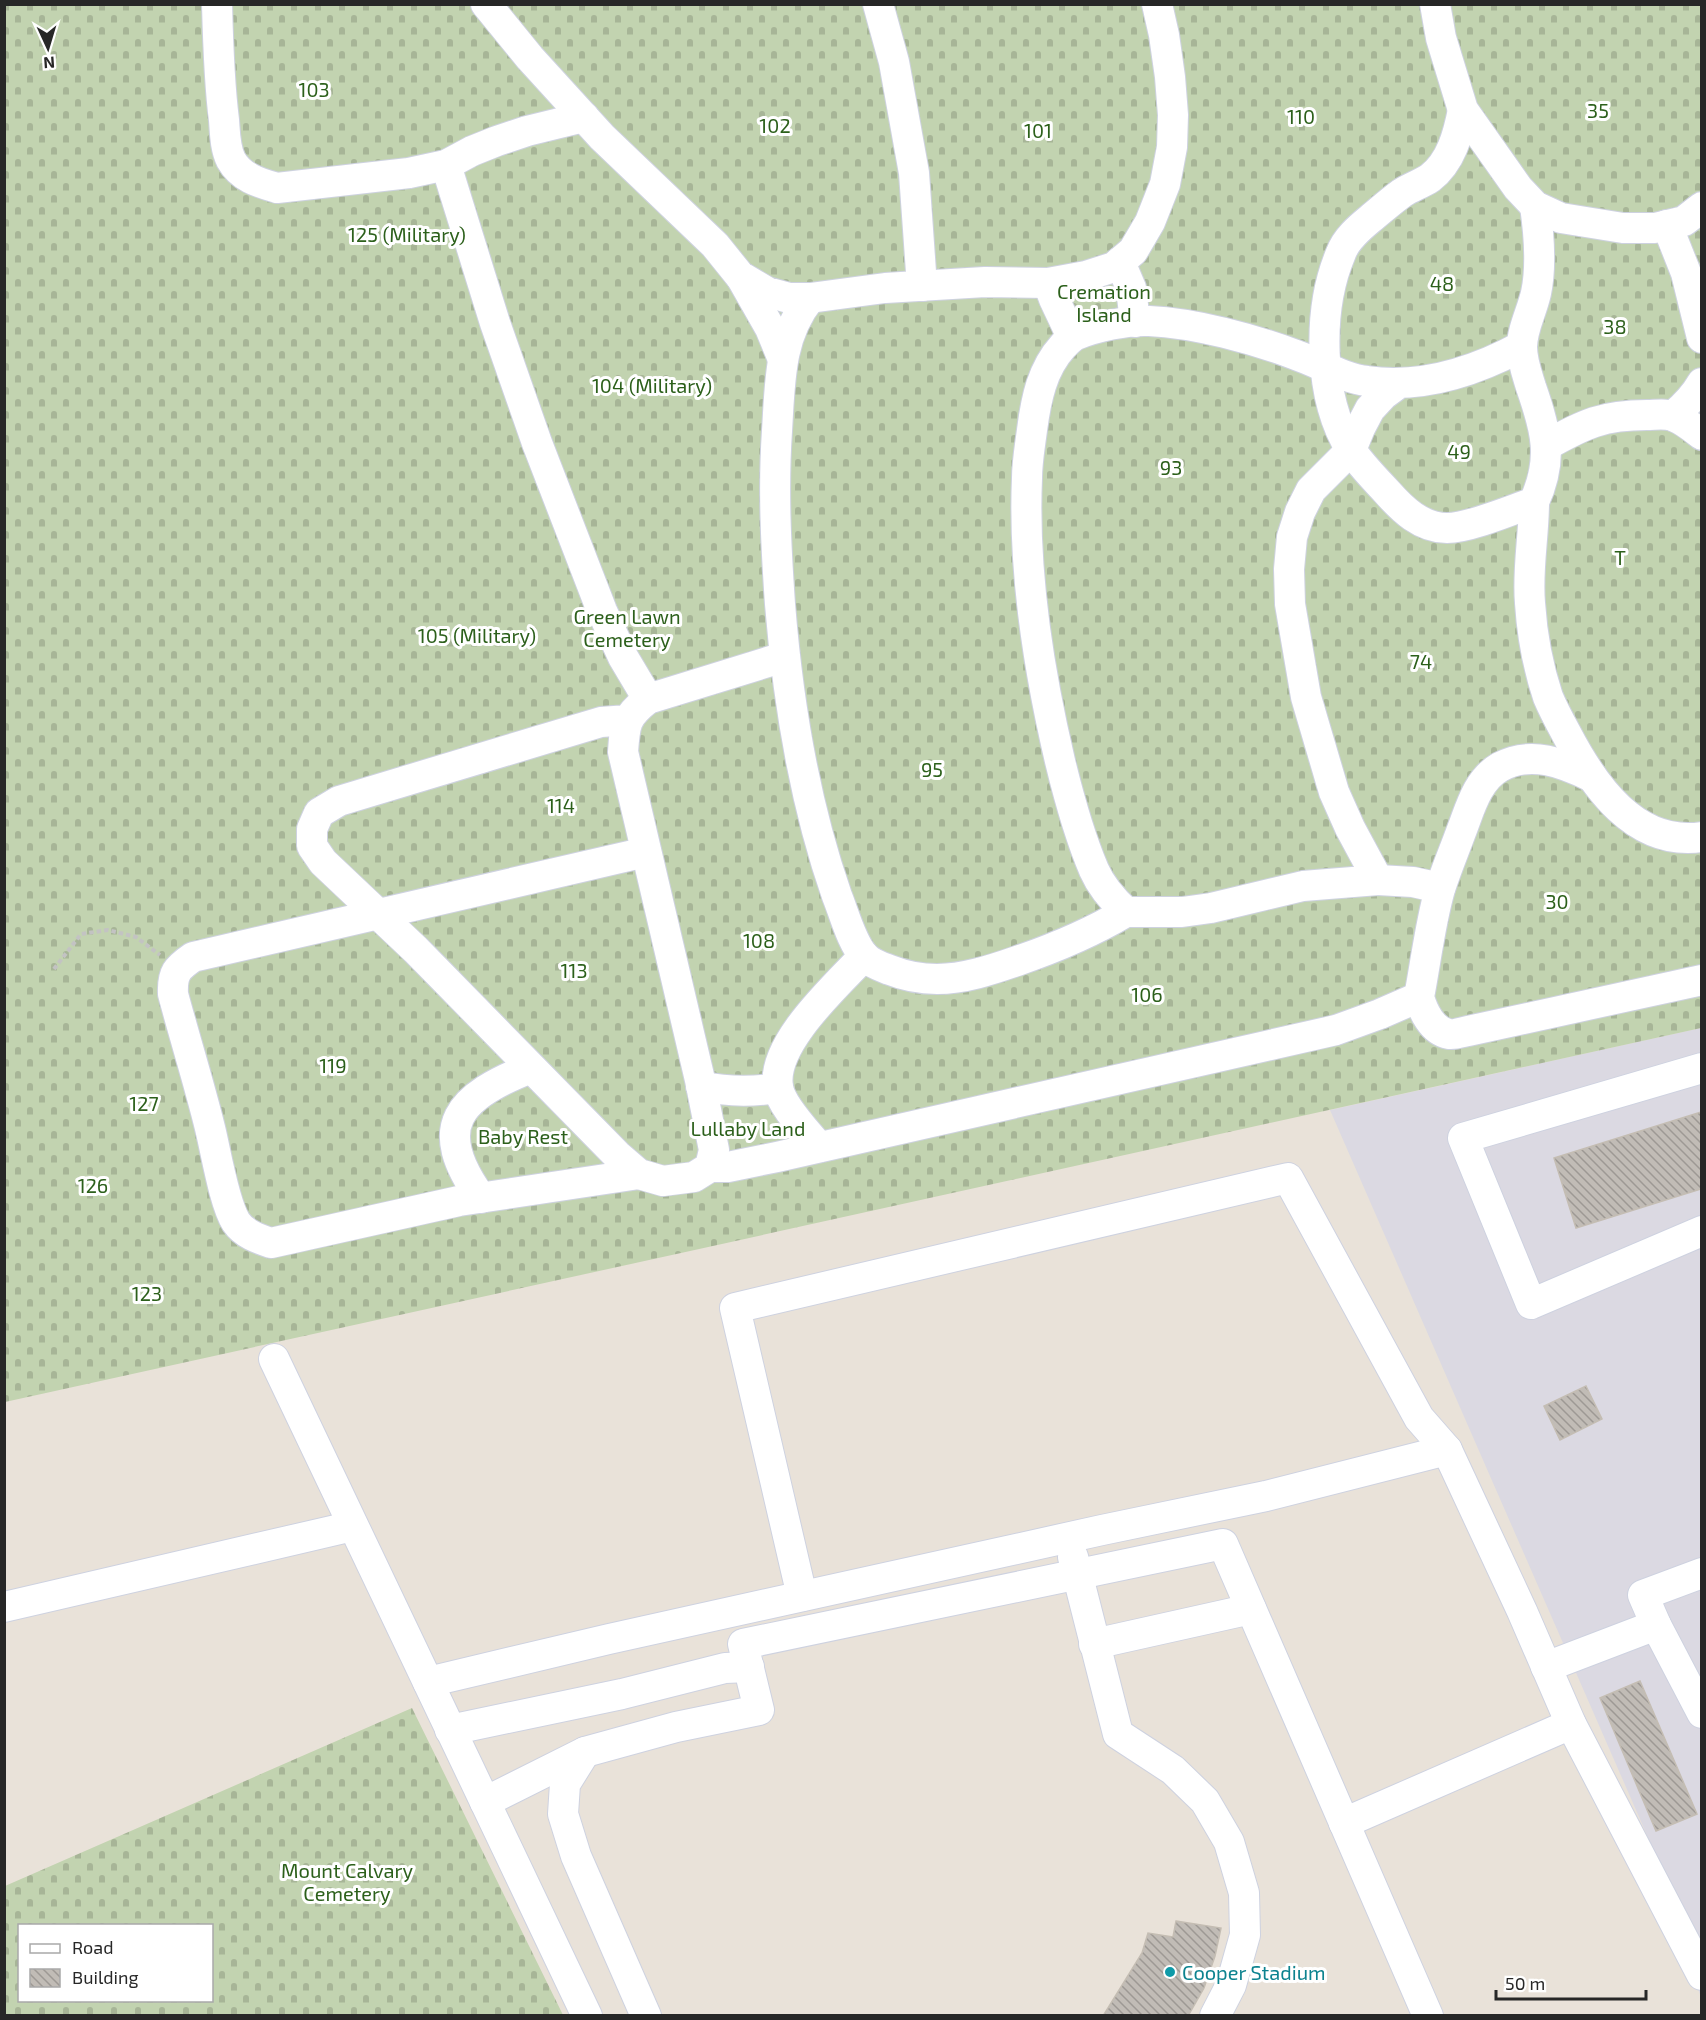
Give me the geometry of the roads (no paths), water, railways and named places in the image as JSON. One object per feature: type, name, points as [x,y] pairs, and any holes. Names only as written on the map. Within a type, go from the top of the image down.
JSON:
[{"type":"lane","points":[[217,4],[221,99],[226,145],[232,161],[243,174],[256,182],[278,188],[409,173],[446,165],[472,151],[527,131],[584,117]]},
{"type":"lane","points":[[486,4],[530,58],[602,137],[715,245],[740,276],[770,328],[782,357]]},
{"type":"lane","points":[[878,4],[894,62],[914,173],[922,286]]},
{"type":"lane","points":[[740,276],[767,292],[789,297],[810,298],[885,288],[985,282],[1048,283],[1086,276],[1114,267],[1133,251],[1150,222],[1165,184],[1172,147],[1173,115],[1170,77],[1157,4]]},
{"type":"lane","points":[[1435,4],[1448,65],[1463,110],[1518,188],[1536,206],[1561,219],[1623,228],[1655,228],[1684,221],[1701,207]]},
{"type":"lane","points":[[1463,110],[1459,133],[1442,166],[1430,178],[1404,192],[1384,207],[1358,229],[1342,249],[1333,274],[1327,306],[1324,333],[1325,367],[1334,409],[1351,450],[1392,498],[1408,513],[1425,524],[1447,528],[1457,526],[1490,518],[1534,502]]},
{"type":"lane","points":[[446,165],[495,323],[545,463],[602,611],[623,657],[638,710]]},
{"type":"lane","points":[[1536,206],[1539,267],[1536,292],[1522,346],[1525,367],[1543,421],[1547,445],[1543,484],[1534,502],[1529,583],[1536,651],[1548,698],[1579,758],[1618,809],[1636,822],[1663,834],[1685,839],[1701,837]]},
{"type":"lane","points":[[1667,225],[1686,273],[1701,338]]},
{"type":"lane","points":[[1120,262],[1131,288],[1135,322]]},
{"type":"lane","points":[[1048,283],[1072,337]]},
{"type":"lane","points":[[810,298],[792,325],[782,357],[774,478],[775,529],[784,657],[800,758],[816,828],[846,920],[864,957],[876,965],[905,976],[937,980],[965,977],[1076,939],[1126,912],[1182,912],[1211,908],[1303,886],[1378,880],[1413,882],[1440,888]]},
{"type":"lane","points":[[1126,912],[1107,893],[1094,872],[1082,838],[1050,718],[1030,590],[1026,528],[1027,476],[1039,388],[1053,357],[1072,337],[1104,326],[1148,321],[1195,327],[1228,335],[1282,349],[1342,375],[1364,381],[1398,384],[1425,382],[1460,373],[1486,364],[1522,346]]},
{"type":"lane","points":[[1672,416],[1694,397],[1701,383]]},
{"type":"lane","points":[[1378,880],[1334,792],[1306,697],[1290,604],[1289,569],[1292,537],[1300,512],[1311,490],[1351,450],[1370,409],[1398,384]]},
{"type":"lane","points":[[1547,445],[1580,426],[1609,417],[1638,415],[1672,416],[1693,427],[1701,435]]},
{"type":"lane","points":[[784,657],[638,710],[339,801],[319,813],[312,829],[312,846],[323,862],[377,913],[617,1155],[639,1174],[663,1181],[694,1177],[710,1167],[728,1167],[1336,1030],[1419,997]]},
{"type":"lane","points":[[638,710],[624,728],[623,752],[701,1086],[714,1150],[710,1167]]},
{"type":"lane","points":[[1592,777],[1566,764],[1542,759],[1517,760],[1499,768],[1481,783],[1440,888],[1419,997],[1424,1012],[1436,1027],[1449,1034],[1468,1032],[1701,980]]},
{"type":"lane","points":[[639,1174],[426,1208],[271,1243],[256,1239],[236,1222],[229,1203],[173,994],[172,980],[179,966],[193,957],[646,852]]},
{"type":"lane","points":[[819,1147],[786,1104],[778,1088],[778,1073],[782,1056],[791,1039],[812,1013],[864,957]]},
{"type":"lane","points":[[481,1198],[467,1179],[459,1157],[454,1136],[457,1117],[474,1098],[508,1077],[531,1068]]},
{"type":"lane","points":[[1701,1068],[1463,1138],[1531,1304],[1701,1231]]},
{"type":"lane","points":[[701,1086],[738,1091],[778,1088]]},
{"type":"lane","points":[[802,1596],[735,1308],[1288,1178],[1419,1418],[1447,1450],[1571,1724],[1701,1975]]},
{"type":"lane","points":[[274,1359],[586,2016]]},
{"type":"lane","points":[[428,1682],[734,1611],[1266,1496],[1447,1450]]},
{"type":"lane","points":[[4,1607],[353,1526]]},
{"type":"lane","points":[[1068,1538],[1118,1734],[1173,1770],[1206,1801],[1229,1842],[1244,1893],[1245,1935],[1231,1985],[1215,2016]]},
{"type":"lane","points":[[450,1730],[622,1694],[725,1668],[746,1655],[1077,1576],[1223,1544],[1428,2016]]},
{"type":"lane","points":[[1701,1573],[1643,1595],[1701,1713]]},
{"type":"lane","points":[[1094,1644],[1251,1609]]},
{"type":"lane","points":[[485,1802],[585,1752],[676,1727],[759,1710],[734,1611]]},
{"type":"lane","points":[[1546,1667],[1656,1625]]},
{"type":"lane","points":[[1344,1823],[1571,1724]]},
{"type":"lane","points":[[585,1752],[566,1784],[564,1814],[576,1856],[636,2012]]},
{"type":"place","name":"Cooper Stadium","points":[[1170,1972]]},
{"type":"park label","name":"103","points":[[314,89]]},
{"type":"park label","name":"35","points":[[1598,110]]},
{"type":"park label","name":"110","points":[[1301,116]]},
{"type":"park label","name":"102","points":[[775,125]]},
{"type":"park label","name":"101","points":[[1038,130]]},
{"type":"park label","name":"125 (Military)","points":[[407,234]]},
{"type":"park label","name":"48","points":[[1442,283]]},
{"type":"park label","name":"Cremation Island","points":[[1104,302]]},
{"type":"park label","name":"38","points":[[1615,326]]},
{"type":"park label","name":"104 (Military)","points":[[652,385]]},
{"type":"park label","name":"49","points":[[1459,451]]},
{"type":"park label","name":"93","points":[[1171,467]]},
{"type":"park label","name":"T","points":[[1620,557]]},
{"type":"park label","name":"Green Lawn Cemetery","points":[[627,628]]},
{"type":"park label","name":"105 (Military)","points":[[477,635]]},
{"type":"park label","name":"74","points":[[1421,661]]},
{"type":"park label","name":"95","points":[[932,769]]},
{"type":"park label","name":"114","points":[[561,805]]},
{"type":"park label","name":"30","points":[[1557,901]]},
{"type":"park label","name":"108","points":[[759,940]]},
{"type":"park label","name":"113","points":[[574,970]]},
{"type":"park label","name":"106","points":[[1147,994]]},
{"type":"park label","name":"119","points":[[333,1065]]},
{"type":"park label","name":"127","points":[[144,1103]]},
{"type":"park label","name":"Lullaby Land","points":[[748,1128]]},
{"type":"park label","name":"Baby Rest","points":[[523,1136]]},
{"type":"park label","name":"126","points":[[93,1185]]},
{"type":"park label","name":"123","points":[[147,1293]]},
{"type":"park label","name":"Mount Calvary Cemetery","points":[[347,1882]]}]
